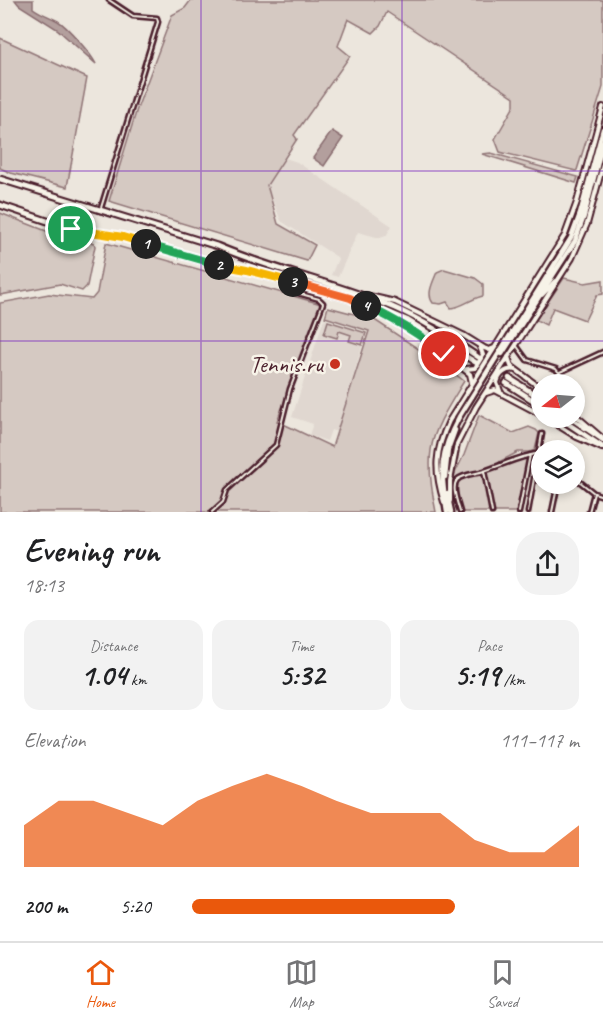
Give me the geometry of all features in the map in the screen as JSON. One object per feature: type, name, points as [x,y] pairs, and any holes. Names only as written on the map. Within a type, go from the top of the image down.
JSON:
[{"type":"main road","points":[[449,512],[445,480],[446,448],[459,417],[525,316],[572,238],[603,129]]},
{"type":"main road","points":[[525,316],[570,251],[580,228],[603,142]]},
{"type":"main road","points":[[0,179],[217,246],[250,260],[353,292],[411,315],[478,357]]},
{"type":"main road","points":[[0,205],[71,229],[123,237],[210,263],[293,282],[384,309],[407,320],[475,362]]},
{"type":"main road","points":[[531,393],[507,380],[531,398]]},
{"type":"main road","points":[[574,428],[603,448]]},
{"type":"main road","points":[[585,428],[603,439]]},
{"type":"street","points":[[100,211],[158,22],[157,18],[153,17],[133,16],[109,0]]},
{"type":"street","points":[[449,512],[438,478],[437,459],[440,441],[449,421],[566,235],[603,107]]},
{"type":"street","points":[[449,512],[450,481],[457,444],[466,423],[561,276],[583,235],[603,165]]},
{"type":"street","points":[[539,298],[561,276]]},
{"type":"street","points":[[212,512],[223,502],[227,490],[276,445],[290,388],[322,306],[319,299],[294,292],[293,282]]},
{"type":"street","points":[[353,292],[395,302],[489,350],[496,346]]},
{"type":"street","points":[[350,298],[408,327],[471,375],[471,386]]},
{"type":"street","points":[[516,316],[525,316],[529,325]]},
{"type":"street","points":[[516,345],[527,360],[560,372],[603,352]]},
{"type":"street","points":[[463,368],[472,369],[478,366],[483,355],[480,346]]},
{"type":"street","points":[[508,356],[509,364],[531,381]]},
{"type":"street","points":[[502,394],[498,386],[500,376],[505,371],[517,370]]},
{"type":"street","points":[[483,396],[492,390],[531,410]]},
{"type":"street","points":[[585,423],[603,439]]},
{"type":"street","points":[[562,428],[603,448]]},
{"type":"street","points":[[541,440],[542,434]]},
{"type":"street","points":[[440,441],[446,448],[452,448],[457,444]]},
{"type":"street","points":[[460,512],[456,481],[461,477],[530,455],[519,512]]},
{"type":"street","points":[[484,471],[492,512]]},
{"type":"street","points":[[585,486],[594,493],[603,496]]},
{"type":"street","points":[[589,512],[594,493]]},
{"type":"street","points":[[528,512],[532,494]]},
{"type":"street","points":[[552,512],[556,494]]},
{"type":"shaded area","points":[[15,0],[33,0],[33,8],[62,24],[79,41],[96,64],[57,29],[19,5]]},
{"type":"shaded area","points":[[191,0],[603,0],[603,87],[577,170],[500,152],[495,139],[514,106],[514,97],[387,12],[380,26],[373,33],[348,19],[338,46],[350,56],[294,135],[297,139],[267,185],[278,224],[315,245],[307,261],[109,201],[137,109],[172,15],[185,8]]},
{"type":"shaded area","points":[[0,38],[87,78],[67,187],[11,173],[0,168]]},
{"type":"shaded area","points":[[332,131],[343,138],[324,166],[313,158]]},
{"type":"shaded area","points":[[491,153],[578,177],[576,183],[482,154]]},
{"type":"shaded area","points":[[285,158],[297,162],[392,226],[386,236],[380,238],[358,232],[338,277],[331,275],[337,257],[281,221],[267,186]]},
{"type":"shaded area","points":[[0,213],[54,234],[94,243],[87,286],[82,291],[60,284],[0,295]]},
{"type":"shaded area","points":[[106,243],[321,304],[277,421],[332,447],[369,331],[325,317],[328,307],[373,319],[464,381],[444,414],[433,441],[430,473],[436,512],[0,512],[0,303],[49,294],[92,299],[97,293]]},
{"type":"shaded area","points":[[444,269],[475,278],[483,284],[483,296],[451,308],[447,302],[433,303],[430,296],[432,284],[437,272]]},
{"type":"shaded area","points":[[564,278],[585,283],[603,280],[603,294],[597,295],[585,320],[553,308],[546,325],[536,320]]},
{"type":"shaded area","points":[[324,319],[366,333],[337,432],[331,430],[327,441],[309,435],[313,424],[292,417]]},
{"type":"shaded area","points":[[328,321],[366,333],[362,345],[349,341],[351,335],[339,331],[337,338],[324,334]]},
{"type":"shaded area","points":[[479,415],[513,433],[529,427],[539,433],[537,440],[531,440],[531,452],[518,452],[499,462],[531,453],[521,512],[457,512],[451,481],[464,455]]},
{"type":"tunnel","points":[[479,357],[509,378]]},
{"type":"tunnel","points":[[475,362],[506,383]]},
{"type":"place","name":"Tennis.ru","points":[[335,364]]},
{"type":"route","points":[[71,229],[123,237],[210,263],[247,270],[350,298],[401,323],[425,338],[444,354]]}]
